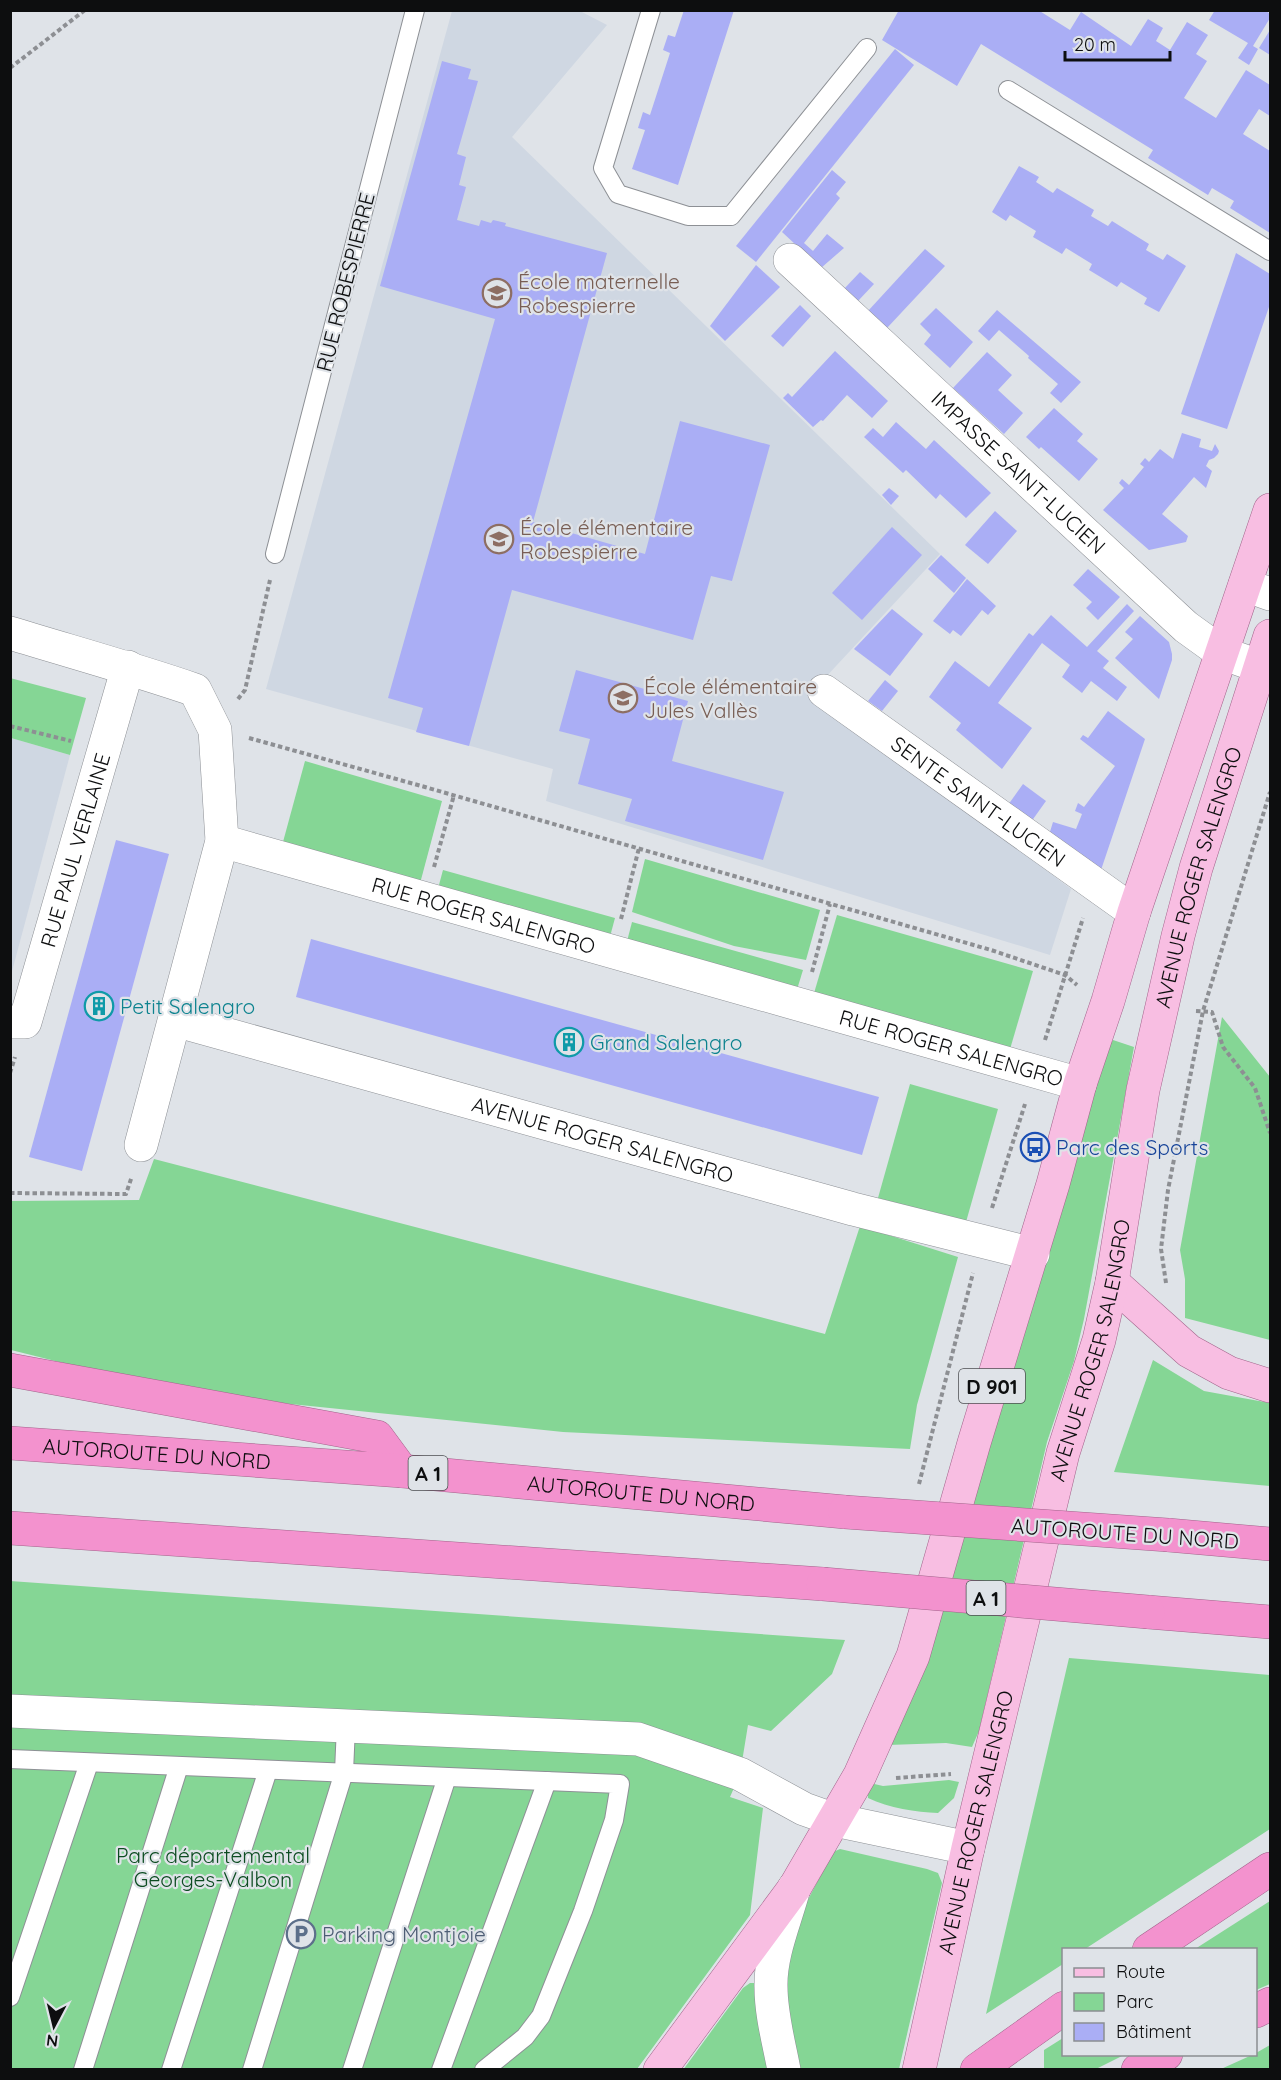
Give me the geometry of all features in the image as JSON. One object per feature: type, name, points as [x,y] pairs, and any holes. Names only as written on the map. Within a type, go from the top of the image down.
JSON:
[{"type":"highway","points":[[10,1370],[377,1437],[402,1471]]},
{"type":"highway","name":"AUTOROUTE DU NORD","points":[[10,1443],[402,1471],[845,1512],[1270,1544]]},
{"type":"highway","name":"A 1","points":[[10,1528],[823,1584],[1270,1622]]},
{"type":"highway","points":[[1152,1948],[1270,1869]]},
{"type":"highway","points":[[977,2070],[1060,2010]]},
{"type":"highway","points":[[1138,2070],[1164,2056]]},
{"type":"main road","name":"AVENUE ROGER SALENGRO","points":[[660,2070],[795,1887],[860,1775],[913,1656],[974,1443],[1033,1254],[1080,1084],[1108,1001],[1134,912],[1222,653],[1258,590],[1270,510]]},
{"type":"main road","name":"AVENUE ROGER SALENGRO","points":[[919,2070],[968,1848],[1063,1453],[1099,1340],[1112,1282],[1143,1090],[1196,868],[1270,636]]},
{"type":"main road","points":[[1112,1282],[1189,1351],[1229,1373],[1270,1386]]},
{"type":"street","name":"IMPASSE SAINT-LUCIEN","points":[[790,260],[1185,627],[1222,653],[1261,667]]},
{"type":"street","points":[[10,633],[128,667],[195,690],[215,730],[222,841],[141,1145]]},
{"type":"street","name":"RUE PAUL VERLAINE","points":[[10,1022],[25,1022],[128,667]]},
{"type":"street","name":"SENTE SAINT-LUCIEN","points":[[824,691],[1134,912]]},
{"type":"street","name":"RUE ROGER SALENGRO","points":[[222,841],[1080,1084]]},
{"type":"street","name":"AVENUE ROGER SALENGRO","points":[[175,1020],[852,1209],[1033,1254]]},
{"type":"street","points":[[10,1711],[638,1739],[740,1774],[804,1809],[835,1820],[968,1848]]},
{"type":"street","points":[[784,2070],[774,2022],[771,1986],[774,1959],[795,1887]]},
{"type":"lane","name":"RUE ROBESPIERRE","points":[[276,554],[415,10]]},
{"type":"lane","points":[[651,10],[603,168],[618,194],[688,216],[731,216],[867,48]]},
{"type":"lane","points":[[1008,90],[1270,251]]},
{"type":"lane","points":[[252,2070],[344,1772],[346,1726]]},
{"type":"lane","points":[[10,1760],[620,1784],[614,1820],[583,1911],[541,2016],[525,2037],[484,2070]]},
{"type":"lane","points":[[10,1997],[89,1763]]},
{"type":"lane","points":[[83,2070],[179,1766]]},
{"type":"lane","points":[[171,2070],[268,1770]]},
{"type":"lane","points":[[352,2070],[447,1777]]},
{"type":"lane","points":[[441,2070],[547,1781]]},
{"type":"path","points":[[10,68],[85,10]]},
{"type":"path","points":[[276,554],[245,690],[215,730],[454,795],[991,950],[1065,975],[1095,999],[1108,1001]]},
{"type":"path","points":[[10,726],[104,749]]},
{"type":"path","points":[[1167,1286],[1161,1249],[1168,1190],[1203,1011],[1270,792]]},
{"type":"path","points":[[425,898],[454,795]]},
{"type":"path","points":[[613,951],[639,848]]},
{"type":"path","points":[[919,1484],[981,1241],[1094,884]]},
{"type":"path","points":[[803,1005],[830,904]]},
{"type":"path","points":[[1162,1008],[1212,1012],[1223,1047],[1255,1088],[1270,1133]]},
{"type":"path","points":[[1262,1108],[1270,1108]]},
{"type":"path","points":[[10,1193],[126,1194],[141,1145]]},
{"type":"path","points":[[860,1775],[886,1779],[951,1774],[984,1780]]},
{"type":"shaded area","points":[[452,11],[580,11],[607,25],[512,137],[940,554],[811,693],[1071,889],[1050,955],[546,801],[553,769],[266,689]]},
{"type":"shaded area","points":[[11,738],[70,755],[11,975]]},
{"type":"green space","points":[[10,678],[86,698],[70,755],[11,738]]},
{"type":"green space","points":[[305,761],[442,801],[418,891],[280,853]]},
{"type":"green space","points":[[645,859],[820,910],[806,960],[734,946],[632,912]]},
{"type":"green space","points":[[443,870],[615,918],[608,944],[436,896]]},
{"type":"green space","points":[[837,915],[1033,971],[1008,1056],[812,1000]]},
{"type":"green space","points":[[632,922],[803,970],[795,996],[625,949]]},
{"type":"green space","points":[[1222,1017],[1270,1077],[1270,1340],[1185,1318],[1185,1279],[1180,1250]]},
{"type":"green space","points":[[1113,1040],[1134,1047],[1084,1319],[1074,1361],[1047,1442],[979,1731],[972,1747],[946,1743],[888,1745],[1100,1060]]},
{"type":"green space","points":[[910,1084],[998,1109],[966,1222],[878,1198]]},
{"type":"green space","points":[[154,1159],[825,1334],[860,1226],[958,1257],[917,1405],[910,1449],[563,1432],[184,1393],[11,1350],[10,1201],[139,1200]]},
{"type":"green space","points":[[1153,1360],[1204,1391],[1270,1403],[1270,1486],[1114,1472]]},
{"type":"green space","name":"Parc départemental Georges-Valbon","points":[[10,1581],[845,1640],[832,1674],[771,1731],[748,1725],[740,1774],[730,1797],[763,1808],[750,1915],[637,2069],[11,2069]]},
{"type":"green space","points":[[1069,1658],[1270,1675],[1270,1829],[1087,1948],[1062,1948],[1062,1965],[986,2014]]},
{"type":"green space","points":[[949,1780],[959,1782],[954,1798],[938,1813],[903,1809],[868,1798],[870,1783],[883,1786]]},
{"type":"green space","points":[[840,1849],[927,1869],[938,1873],[942,1883],[899,2069],[796,2069],[784,2004],[785,1960],[801,1913],[833,1852]]},
{"type":"green space","points":[[1270,1901],[1270,1984],[1257,1990],[1257,1948],[1197,1948]]},
{"type":"green space","points":[[750,1983],[758,1983],[773,2069],[683,2070],[743,1988]]},
{"type":"green space","points":[[1062,2039],[1062,2056],[1122,2056],[1096,2069],[1044,2069],[1044,2050]]},
{"type":"green space","points":[[1270,2045],[1270,2069],[1221,2069],[1250,2056],[1257,2056],[1257,2052]]},
{"type":"building","points":[[684,10],[734,10],[678,185],[632,169],[645,130],[638,128],[643,112],[650,115],[670,53],[663,50],[668,35],[675,37]]},
{"type":"building","points":[[899,10],[1038,10],[1070,30],[1081,12],[1131,46],[1148,19],[1163,28],[1156,41],[1170,50],[1187,22],[1208,35],[1196,54],[1207,61],[1184,98],[1216,118],[1246,70],[1270,85],[1270,116],[1259,109],[1243,134],[1270,151],[1270,233],[1230,208],[1234,201],[1212,188],[1208,195],[1148,158],[1153,150],[981,44],[957,86],[882,40]]},
{"type":"building","points":[[1215,10],[1265,10],[1270,14],[1270,18],[1253,46],[1258,49],[1249,65],[1238,58],[1248,43],[1209,20]]},
{"type":"building","points":[[1270,30],[1270,55],[1259,48]]},
{"type":"building","points":[[895,49],[914,65],[756,262],[736,246]]},
{"type":"building","points":[[442,61],[471,69],[468,79],[478,81],[457,154],[466,157],[459,185],[466,187],[457,220],[479,226],[481,220],[491,223],[493,220],[506,223],[505,226],[607,253],[533,522],[645,554],[680,421],[770,445],[732,581],[711,576],[693,640],[512,590],[469,746],[416,732],[423,708],[388,698],[495,319],[380,286]]},
{"type":"building","points":[[1019,166],[1039,177],[1036,182],[1053,193],[1057,188],[1094,210],[1091,216],[1108,226],[1112,221],[1149,244],[1146,250],[1163,260],[1167,254],[1186,266],[1159,312],[1144,304],[1147,298],[1121,282],[1117,287],[1089,270],[1092,264],[1066,248],[1062,254],[1033,237],[1036,231],[1010,215],[1006,221],[992,212]]},
{"type":"building","points":[[832,170],[846,182],[836,194],[840,198],[804,243],[813,251],[827,234],[844,248],[821,268],[782,232]]},
{"type":"building","points":[[925,249],[945,266],[887,328],[868,311]]},
{"type":"building","points":[[1236,253],[1270,274],[1270,304],[1227,429],[1181,414]]},
{"type":"building","points":[[756,265],[780,287],[725,341],[710,326]]},
{"type":"building","points":[[860,272],[874,284],[858,301],[844,289]]},
{"type":"building","points":[[800,305],[811,316],[783,347],[771,336]]},
{"type":"building","points":[[936,308],[973,342],[950,368],[924,344],[931,335],[920,324]]},
{"type":"building","points":[[997,310],[1081,382],[1061,403],[1050,393],[1058,384],[1028,358],[1029,356],[999,330],[989,341],[978,331]]},
{"type":"building","points":[[835,351],[888,401],[872,418],[847,395],[823,421],[821,420],[813,427],[783,398],[788,393],[792,397]]},
{"type":"building","points":[[987,352],[1012,375],[998,390],[1023,413],[1004,434],[953,388]]},
{"type":"building","points":[[1054,408],[1083,434],[1077,441],[1098,459],[1079,481],[1041,447],[1039,449],[1026,437]]},
{"type":"building","points":[[896,422],[926,449],[934,440],[991,493],[966,518],[940,494],[936,499],[906,470],[903,473],[864,437],[873,428],[883,437]]},
{"type":"building","points":[[1182,433],[1201,439],[1199,447],[1212,451],[1215,444],[1219,451],[1206,466],[1212,471],[1206,488],[1194,477],[1162,514],[1188,536],[1186,542],[1149,550],[1103,510],[1124,488],[1119,483],[1122,479],[1129,485],[1144,467],[1140,464],[1145,458],[1149,462],[1160,449],[1173,459]]},
{"type":"building","points":[[889,488],[899,496],[891,505],[882,495]]},
{"type":"building","points":[[995,511],[1017,531],[988,564],[965,545]]},
{"type":"building","points":[[892,527],[922,555],[862,620],[832,593]]},
{"type":"building","points":[[941,555],[966,578],[954,593],[928,569]]},
{"type":"building","points":[[1088,569],[1120,597],[1098,620],[1086,608],[1092,602],[1073,585]]},
{"type":"building","points":[[967,579],[996,606],[988,615],[982,610],[961,636],[953,630],[950,634],[933,621]]},
{"type":"building","points":[[1127,604],[1134,611],[1097,651],[1109,661],[1103,668],[1127,687],[1117,701],[1091,681],[1082,693],[1062,677],[1070,665],[1042,643],[998,703],[1032,728],[1002,769],[956,730],[961,723],[929,697],[955,661],[989,687],[1029,633],[1033,636],[1051,615],[1087,647]]},
{"type":"building","points":[[892,609],[923,634],[890,676],[854,649]]},
{"type":"building","points":[[1140,616],[1169,642],[1172,654],[1159,699],[1115,658],[1133,639],[1125,632]]},
{"type":"building","points":[[576,670],[688,701],[672,761],[784,792],[763,860],[625,821],[632,799],[578,784],[590,739],[559,731]]},
{"type":"building","points":[[885,680],[898,691],[882,711],[868,701]]},
{"type":"building","points":[[1108,711],[1145,739],[1100,873],[1049,835],[1053,822],[1076,829],[1082,814],[1075,811],[1078,803],[1084,807],[1115,766],[1080,739],[1083,735],[1088,738]]},
{"type":"building","points":[[1023,784],[1046,801],[1031,822],[1008,805]]},
{"type":"building","name":"Petit Salengro","points":[[116,840],[169,854],[82,1171],[29,1157]]},
{"type":"building","name":"Grand Salengro","points":[[311,939],[879,1097],[862,1155],[296,997]]},
{"type":"place","name":"École maternelle Robespierre","points":[[497,293]]},
{"type":"place","name":"École élémentaire Robespierre","points":[[499,539]]},
{"type":"place","name":"École élémentaire Jules Vallès","points":[[623,698]]},
{"type":"place","name":"Petit Salengro","points":[[99,1006]]},
{"type":"place","name":"Grand Salengro","points":[[569,1042]]},
{"type":"place","name":"Parc des Sports","points":[[1035,1147]]},
{"type":"place","name":"Parking Montjoie","points":[[301,1934]]}]
